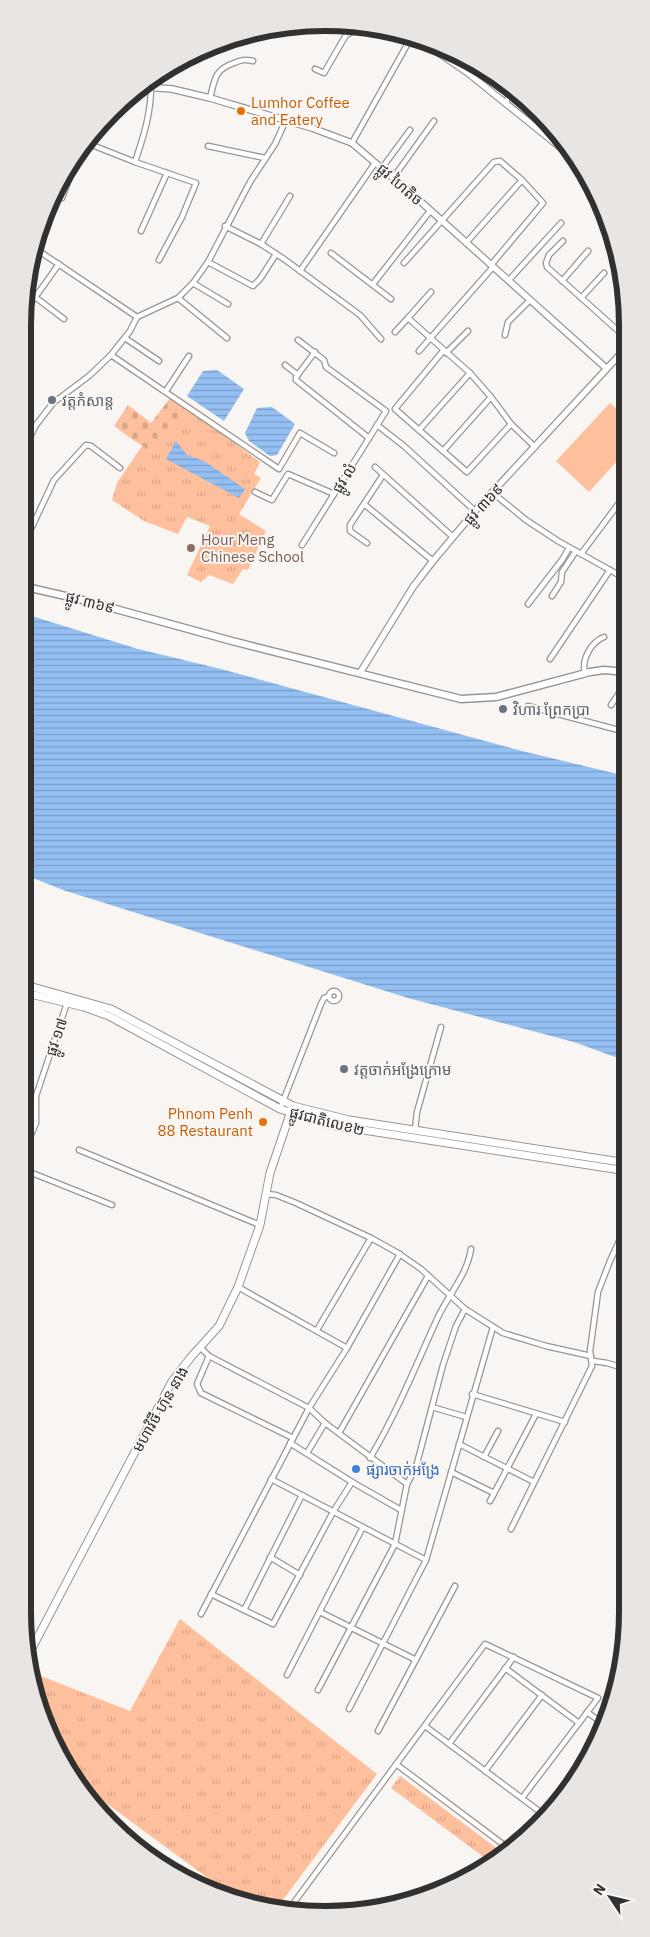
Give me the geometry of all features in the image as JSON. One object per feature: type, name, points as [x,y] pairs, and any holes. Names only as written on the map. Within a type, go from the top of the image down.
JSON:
[{"type":"main road","name":"ផ្លូវ ៣៦៩","points":[[31,588],[83,600],[232,641],[447,696],[479,699],[514,693],[585,673],[604,670],[619,671]]},
{"type":"main road","name":"ផ្លូវជាតិលេខ២","points":[[31,987],[60,998],[67,1003],[92,1010],[124,1023],[282,1105],[332,1125],[476,1148],[535,1152],[619,1162]]},
{"type":"main road","name":"ផ្លូវជាតិលេខ២","points":[[31,993],[94,1003],[128,1018],[282,1105]]},
{"type":"main road","name":"ផ្លូវជាតិលេខ២","points":[[291,1109],[478,1140],[619,1169]]},
{"type":"main road","name":"មហាវិថី ហ៊ុន នាង","points":[[34,1645],[172,1383],[183,1366],[219,1326],[238,1287],[260,1225],[270,1173],[291,1109]]},
{"type":"main road","points":[[476,1148],[478,1140]]},
{"type":"street","points":[[315,69],[324,73],[346,35],[351,33]]},
{"type":"street","points":[[352,143],[408,43]]},
{"type":"street","points":[[210,98],[218,71],[246,59],[253,61]]},
{"type":"street","points":[[454,61],[556,144]]},
{"type":"street","name":"ផ្លូវ ហៃតិច","points":[[153,87],[172,89],[210,98],[286,120],[352,143],[509,280],[606,368]]},
{"type":"street","points":[[135,162],[146,128],[149,90]]},
{"type":"street","points":[[506,102],[509,96]]},
{"type":"street","points":[[31,435],[36,425],[53,403],[89,376],[112,355],[125,338],[137,317],[178,298],[193,283],[208,262],[225,226],[275,144],[286,120]]},
{"type":"street","points":[[393,178],[434,121]]},
{"type":"street","points":[[382,168],[410,130]]},
{"type":"street","points":[[93,145],[196,183],[182,217],[159,260]]},
{"type":"street","points":[[208,146],[265,158]]},
{"type":"street","points":[[404,263],[497,161],[500,161],[522,180],[542,201],[543,205],[418,351]]},
{"type":"street","points":[[300,271],[375,163]]},
{"type":"street","points":[[141,231],[167,173]]},
{"type":"street","points":[[466,243],[522,180]]},
{"type":"street","points":[[62,198],[65,189]]},
{"type":"street","points":[[261,244],[290,196]]},
{"type":"street","points":[[372,284],[430,211]]},
{"type":"street","points":[[509,280],[561,223]]},
{"type":"street","points":[[225,226],[261,244],[300,271],[360,315],[381,339]]},
{"type":"street","points":[[563,241],[549,255],[547,267],[619,331]]},
{"type":"street","points":[[562,281],[588,251]]},
{"type":"street","points":[[40,252],[137,317]]},
{"type":"street","points":[[331,253],[391,299]]},
{"type":"street","points":[[208,262],[253,286],[260,279],[276,254]]},
{"type":"street","points":[[33,300],[59,264]]},
{"type":"street","points":[[581,298],[604,273]]},
{"type":"street","points":[[193,283],[228,304]]},
{"type":"street","points":[[395,332],[431,292]]},
{"type":"street","points":[[35,297],[64,319]]},
{"type":"street","points":[[178,298],[227,338]]},
{"type":"street","points":[[505,335],[508,322],[530,300]]},
{"type":"street","points":[[408,318],[470,373],[511,424],[535,447]]},
{"type":"street","points":[[468,331],[445,352],[395,409],[467,472],[511,424]]},
{"type":"street","points":[[125,338],[159,361]]},
{"type":"street","points":[[298,340],[314,352],[296,380],[306,390],[369,438]]},
{"type":"street","name":"ផ្លូវ លំ","points":[[302,545],[386,411],[326,367],[324,360],[314,352]]},
{"type":"street","points":[[112,355],[279,469],[334,494]]},
{"type":"street","name":"ផ្លូវ ៣៦៩","points":[[360,673],[413,587],[433,561],[476,511],[619,355]]},
{"type":"street","points":[[166,391],[189,356]]},
{"type":"street","points":[[285,365],[298,375]]},
{"type":"street","points":[[419,430],[470,373]]},
{"type":"street","points":[[443,451],[491,397]]},
{"type":"street","points":[[377,425],[404,446],[476,511]]},
{"type":"street","points":[[279,469],[300,433],[334,453]]},
{"type":"street","points":[[31,529],[54,480],[86,445],[92,446],[120,468]]},
{"type":"street","points":[[375,466],[453,537]]},
{"type":"street","points":[[255,492],[272,500],[288,474]]},
{"type":"street","points":[[367,543],[349,528],[384,475]]},
{"type":"street","points":[[493,493],[526,520],[569,548],[619,575]]},
{"type":"street","points":[[581,554],[619,503]]},
{"type":"street","points":[[364,504],[433,561]]},
{"type":"street","points":[[528,604],[569,548]]},
{"type":"street","points":[[552,596],[561,582],[562,572],[576,551]]},
{"type":"street","points":[[550,659],[610,570]]},
{"type":"street","points":[[585,673],[584,667],[590,648],[598,639],[604,637]]},
{"type":"street","points":[[611,704],[619,693]]},
{"type":"street","points":[[528,706],[619,730]]},
{"type":"street","points":[[282,1105],[320,1004],[324,998],[329,996]]},
{"type":"street","name":"ផ្លូវ ១៧","points":[[31,1135],[37,1119],[35,1108],[36,1096],[67,1003]]},
{"type":"street","points":[[415,1130],[417,1112],[441,1027]]},
{"type":"street","points":[[79,1150],[260,1225]]},
{"type":"street","points":[[31,1173],[112,1205]]},
{"type":"street","points":[[267,1194],[276,1195],[296,1203],[371,1238],[400,1254],[421,1269],[465,1308],[492,1327],[515,1337],[619,1366]]},
{"type":"street","points":[[317,1330],[371,1238]]},
{"type":"street","points":[[511,1529],[592,1366],[590,1351],[598,1292],[619,1241]]},
{"type":"street","points":[[370,1458],[398,1408],[449,1295],[468,1266],[471,1250]]},
{"type":"street","points":[[201,1614],[291,1440],[347,1348],[400,1254]]},
{"type":"street","points":[[339,1433],[428,1276]]},
{"type":"street","points":[[238,1287],[347,1348]]},
{"type":"street","points":[[318,1690],[395,1544],[407,1484],[416,1467],[448,1349],[465,1308]]},
{"type":"street","points":[[349,1709],[426,1560],[492,1327]]},
{"type":"street","points":[[200,1348],[209,1356],[309,1408],[370,1458],[407,1484]]},
{"type":"street","points":[[209,1356],[197,1384],[201,1393],[291,1440],[307,1453],[352,1482],[401,1510]]},
{"type":"street","points":[[472,1394],[565,1422]]},
{"type":"street","points":[[432,1407],[466,1417]]},
{"type":"street","points":[[490,1501],[536,1414]]},
{"type":"street","points":[[307,1453],[325,1423]]},
{"type":"street","points":[[484,1457],[498,1431]]},
{"type":"street","points":[[459,1444],[534,1482]]},
{"type":"street","points":[[451,1472],[494,1493]]},
{"type":"street","points":[[271,1479],[426,1560]]},
{"type":"street","points":[[211,1594],[272,1624],[333,1512],[352,1482]]},
{"type":"street","points":[[244,1610],[302,1495]]},
{"type":"street","points":[[287,1675],[363,1528]]},
{"type":"street","points":[[270,1557],[300,1575]]},
{"type":"street","points":[[378,1731],[455,1586]]},
{"type":"street","points":[[320,1612],[416,1660]]},
{"type":"street","points":[[293,1904],[485,1644],[598,1698],[522,1798]]},
{"type":"street","points":[[449,1744],[514,1657]]},
{"type":"street","points":[[506,1668],[579,1723]]},
{"type":"street","points":[[485,1771],[542,1695]]},
{"type":"street","points":[[587,1712],[598,1720]]},
{"type":"street","points":[[425,1726],[540,1811]]},
{"type":"street","points":[[396,1764],[504,1845]]},
{"type":"green space","points":[[171,397],[189,409],[155,452],[141,445],[114,426],[128,405],[151,423]]},
{"type":"green space","points":[[610,403],[619,411],[619,459],[589,492],[556,461]]},
{"type":"green space","points":[[189,409],[260,462],[254,474],[261,478],[239,514],[266,531],[248,570],[243,569],[233,584],[209,575],[201,582],[187,575],[210,526],[187,517],[178,534],[144,521],[112,500],[117,483],[142,446],[151,452]]},
{"type":"green space","points":[[180,1619],[377,1774],[281,1902],[249,1896],[217,1884],[96,1795],[62,1742],[47,1706],[39,1680],[41,1676],[130,1711]]},
{"type":"green space","points":[[400,1776],[498,1849],[485,1858],[391,1788]]},
{"type":"water","points":[[217,370],[244,389],[224,421],[187,396],[203,371]]},
{"type":"water","points":[[272,407],[295,424],[277,455],[270,456],[249,441],[245,433],[257,408]]},
{"type":"water","points":[[176,441],[187,455],[204,461],[245,489],[239,498],[166,459]]},
{"type":"water","points":[[31,616],[138,649],[221,669],[522,751],[619,774],[619,1058],[574,1042],[408,998],[63,890],[31,877]]},
{"type":"place","name":"Lumhor Coffee and Eatery","points":[[241,111]]},
{"type":"place","name":"វត្តកំសាន្ត","points":[[52,400]]},
{"type":"place","name":"Hour Meng Chinese School","points":[[191,548]]},
{"type":"place","name":"វិហារ ព្រែកប្រា","points":[[503,709]]},
{"type":"place","name":"វត្តចាក់អង្រែក្រោម","points":[[344,1069]]},
{"type":"place","name":"Phnom Penh 88 Restaurant","points":[[263,1122]]},
{"type":"place","name":"ផ្សារចាក់អង្រែ","points":[[356,1469]]}]
